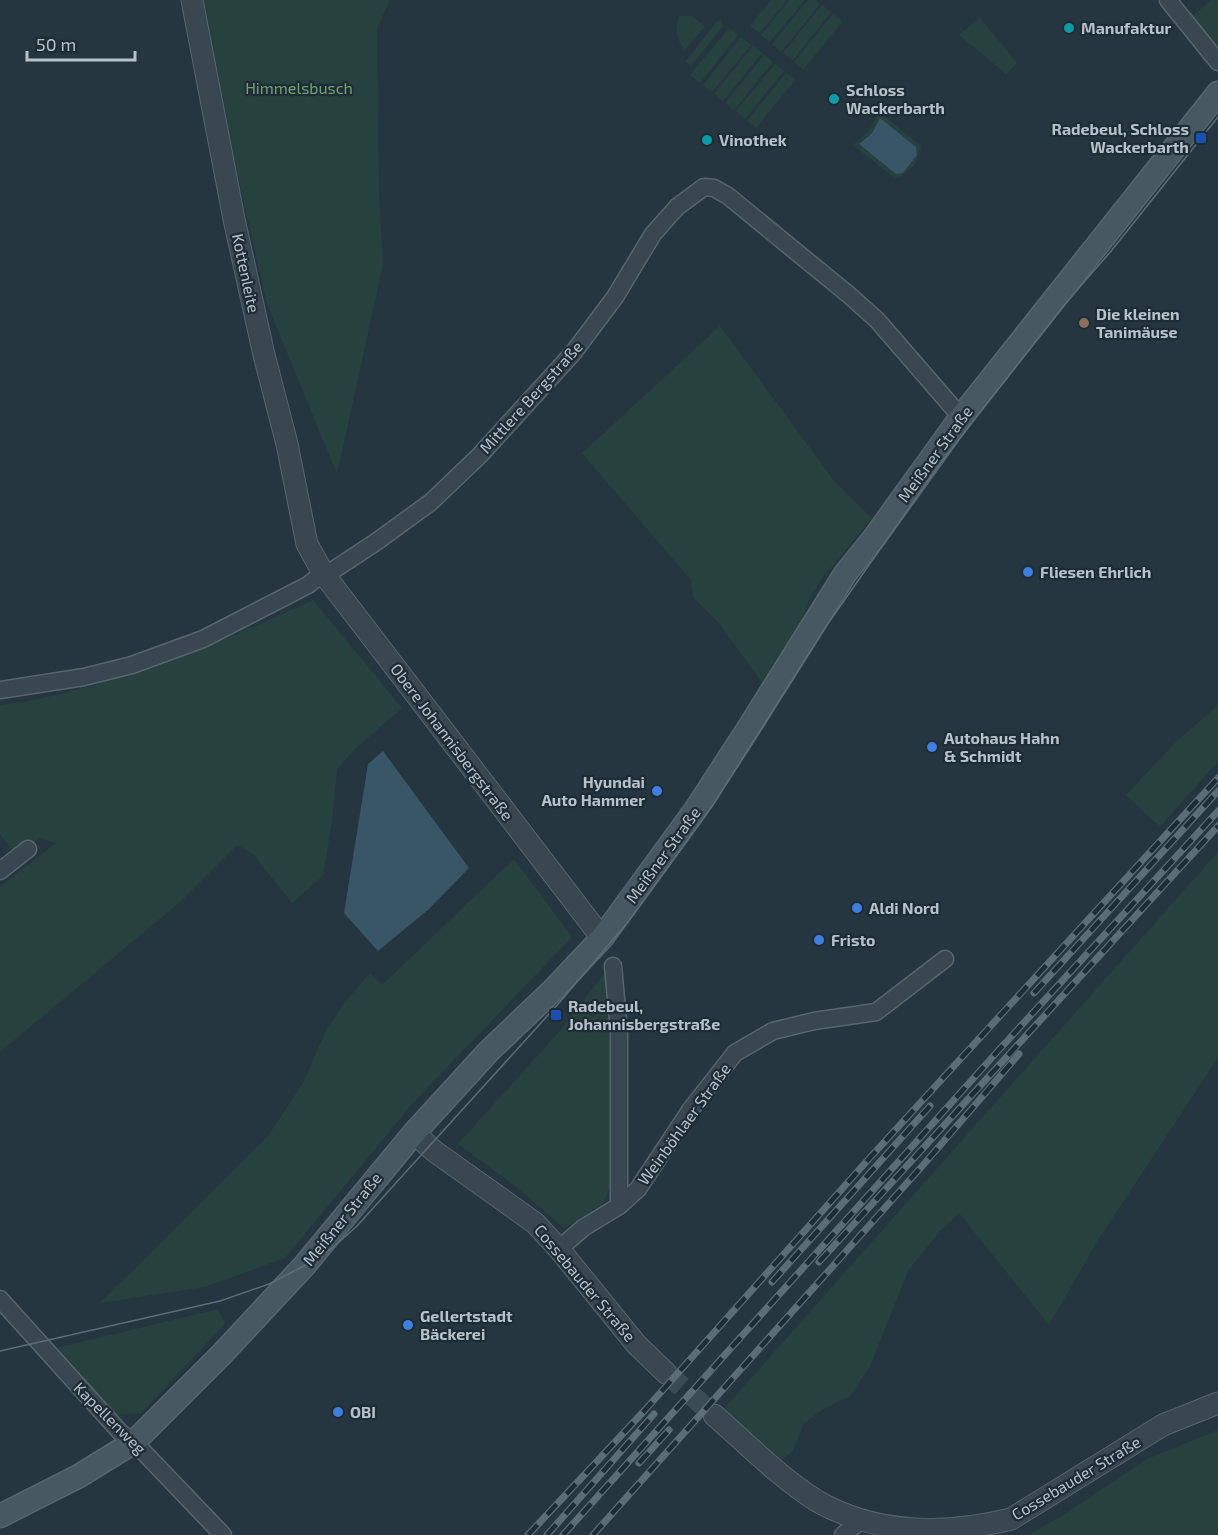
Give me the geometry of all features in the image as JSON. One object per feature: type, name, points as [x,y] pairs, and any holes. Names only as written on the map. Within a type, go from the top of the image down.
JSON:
[{"type":"main road","name":"Meißner Straße","points":[[0,1516],[79,1476],[134,1442],[222,1354],[304,1266],[414,1133],[489,1051],[553,990],[602,938],[696,810],[845,574],[874,538],[961,417],[1218,93]]},
{"type":"street","name":"Kottenleite","points":[[192,0],[237,230],[308,544]]},
{"type":"street","points":[[1168,0],[1218,62]]},
{"type":"street","name":"Mittlere Bergstraße","points":[[0,690],[84,678],[132,666],[203,639],[308,585],[323,573],[376,542],[431,502],[480,455],[573,353],[615,297],[653,234],[677,207],[704,187],[714,188],[728,196],[877,320],[961,417]]},
{"type":"street","name":"Obere Johannisbergstraße","points":[[308,544],[323,573],[602,938]]},
{"type":"street","points":[[0,872],[28,849]]},
{"type":"street","name":"Weinböhlaer Straße","points":[[559,1249],[583,1228],[619,1206],[638,1189],[691,1109],[735,1053],[773,1031],[814,1021],[876,1011],[945,959]]},
{"type":"street","points":[[613,966],[619,1031],[619,1206]]},
{"type":"street","name":"Cossebauder Straße","points":[[414,1133],[434,1151],[535,1223],[636,1344],[666,1373]]},
{"type":"street","name":"Kapellenweg","points":[[0,1299],[122,1433],[134,1442],[223,1535]]},
{"type":"street","name":"Cossebauder Straße","points":[[714,1415],[780,1474],[851,1528],[951,1534],[991,1526],[1011,1519],[1163,1425],[1218,1403]]},
{"type":"green space","name":"Himmelsbusch","points":[[198,0],[390,0],[377,28],[379,193],[383,265],[337,474],[267,304]]},
{"type":"green space","points":[[771,0],[787,0],[760,33],[750,26]]},
{"type":"green space","points":[[789,0],[805,0],[770,42],[761,35]]},
{"type":"green space","points":[[808,0],[815,0],[820,4],[781,52],[772,44]]},
{"type":"green space","points":[[1211,0],[1218,0],[1218,47],[1215,50],[1190,18]]},
{"type":"green space","points":[[822,5],[831,12],[793,60],[783,53]]},
{"type":"green space","points":[[833,14],[842,22],[803,70],[794,62]]},
{"type":"green space","points":[[679,16],[692,16],[705,26],[685,50],[677,34]]},
{"type":"green space","points":[[980,18],[1017,63],[1006,74],[959,35]]},
{"type":"green space","points":[[721,20],[723,26],[691,66],[685,62],[717,21]]},
{"type":"green space","points":[[729,28],[738,35],[700,83],[690,75]]},
{"type":"green space","points":[[741,37],[751,45],[712,92],[703,85]]},
{"type":"green space","points":[[753,46],[762,53],[723,101],[714,94]]},
{"type":"green space","points":[[764,55],[773,62],[734,110],[725,103]]},
{"type":"green space","points":[[775,64],[784,71],[745,119],[736,111]]},
{"type":"green space","points":[[786,73],[795,80],[756,128],[747,121]]},
{"type":"green space","points":[[879,112],[921,146],[913,166],[896,179],[853,145],[869,131]],"holes":[[[878,121],[896,174],[861,141],[872,133]]]},
{"type":"green space","points":[[720,326],[835,482],[872,518],[812,593],[801,621],[762,682],[718,622],[693,597],[691,580],[582,453]]},
{"type":"green space","points":[[313,600],[402,708],[354,750],[337,769],[323,876],[292,903],[253,854],[237,845],[179,903],[0,1052],[0,887],[56,843],[40,838],[15,855],[0,834],[0,705],[59,694],[150,667],[233,636]]},
{"type":"green space","points":[[1218,705],[1218,761],[1160,827],[1126,795],[1176,742]]},
{"type":"green space","points":[[1218,852],[1218,1058],[1098,1240],[1049,1325],[959,1213],[939,1232],[908,1271],[870,1366],[850,1396],[822,1410],[804,1423],[793,1451],[777,1463],[721,1412]]},
{"type":"green space","points":[[514,859],[572,937],[413,1103],[285,1258],[205,1287],[100,1303],[268,1136],[303,1083],[326,1030],[345,1002],[370,973],[382,985]]},
{"type":"green space","points":[[606,971],[609,991],[610,1187],[603,1204],[564,1228],[515,1186],[458,1144],[558,1033]]},
{"type":"green space","points":[[218,1309],[225,1324],[141,1413],[117,1415],[52,1349]]},
{"type":"green space","points":[[1218,1430],[1218,1535],[1028,1535],[1068,1512],[1147,1459]]},
{"type":"water","points":[[880,118],[916,147],[917,155],[903,173],[896,174],[859,144],[872,133]]},
{"type":"water","points":[[383,751],[469,868],[429,909],[378,951],[344,913],[368,764]]},
{"type":"tunnel","points":[[666,1373],[714,1415]]},
{"type":"tram line","points":[[0,1351],[220,1301],[269,1284],[331,1249],[356,1227],[559,1003],[628,922],[713,805],[827,625],[939,465],[1065,304],[1112,250],[1218,117]]},
{"type":"railway","points":[[528,1535],[645,1410],[866,1162],[1218,778]]},
{"type":"railway","points":[[1034,993],[1218,791]]},
{"type":"railway","points":[[563,1535],[997,1052],[1218,811]]},
{"type":"railway","points":[[819,1262],[1218,826]]},
{"type":"railway","points":[[593,1535],[924,1164],[1019,1054]]},
{"type":"railway","points":[[772,1282],[930,1106]]},
{"type":"railway","points":[[547,1535],[654,1414]]},
{"type":"railway","points":[[639,1463],[669,1430]]},
{"type":"place","name":"Manufaktur","points":[[1069,28]]},
{"type":"place","name":"Schloss Wackerbarth","points":[[834,99]]},
{"type":"place","name":"Radebeul, Schloss Wackerbarth","points":[[1201,138]]},
{"type":"place","name":"Vinothek","points":[[707,140]]},
{"type":"place","name":"Die kleinen Tanimäuse","points":[[1084,323]]},
{"type":"place","name":"Fliesen Ehrlich","points":[[1028,572]]},
{"type":"place","name":"Autohaus Hahn & Schmidt","points":[[932,747]]},
{"type":"place","name":"Hyundai Auto Hammer","points":[[657,791]]},
{"type":"place","name":"Aldi Nord","points":[[857,908]]},
{"type":"place","name":"Fristo","points":[[819,940]]},
{"type":"place","name":"Radebeul, Johannisbergstraße","points":[[556,1015]]},
{"type":"place","name":"Gellertstadt Bäckerei","points":[[408,1325]]},
{"type":"place","name":"OBI","points":[[338,1412]]}]
